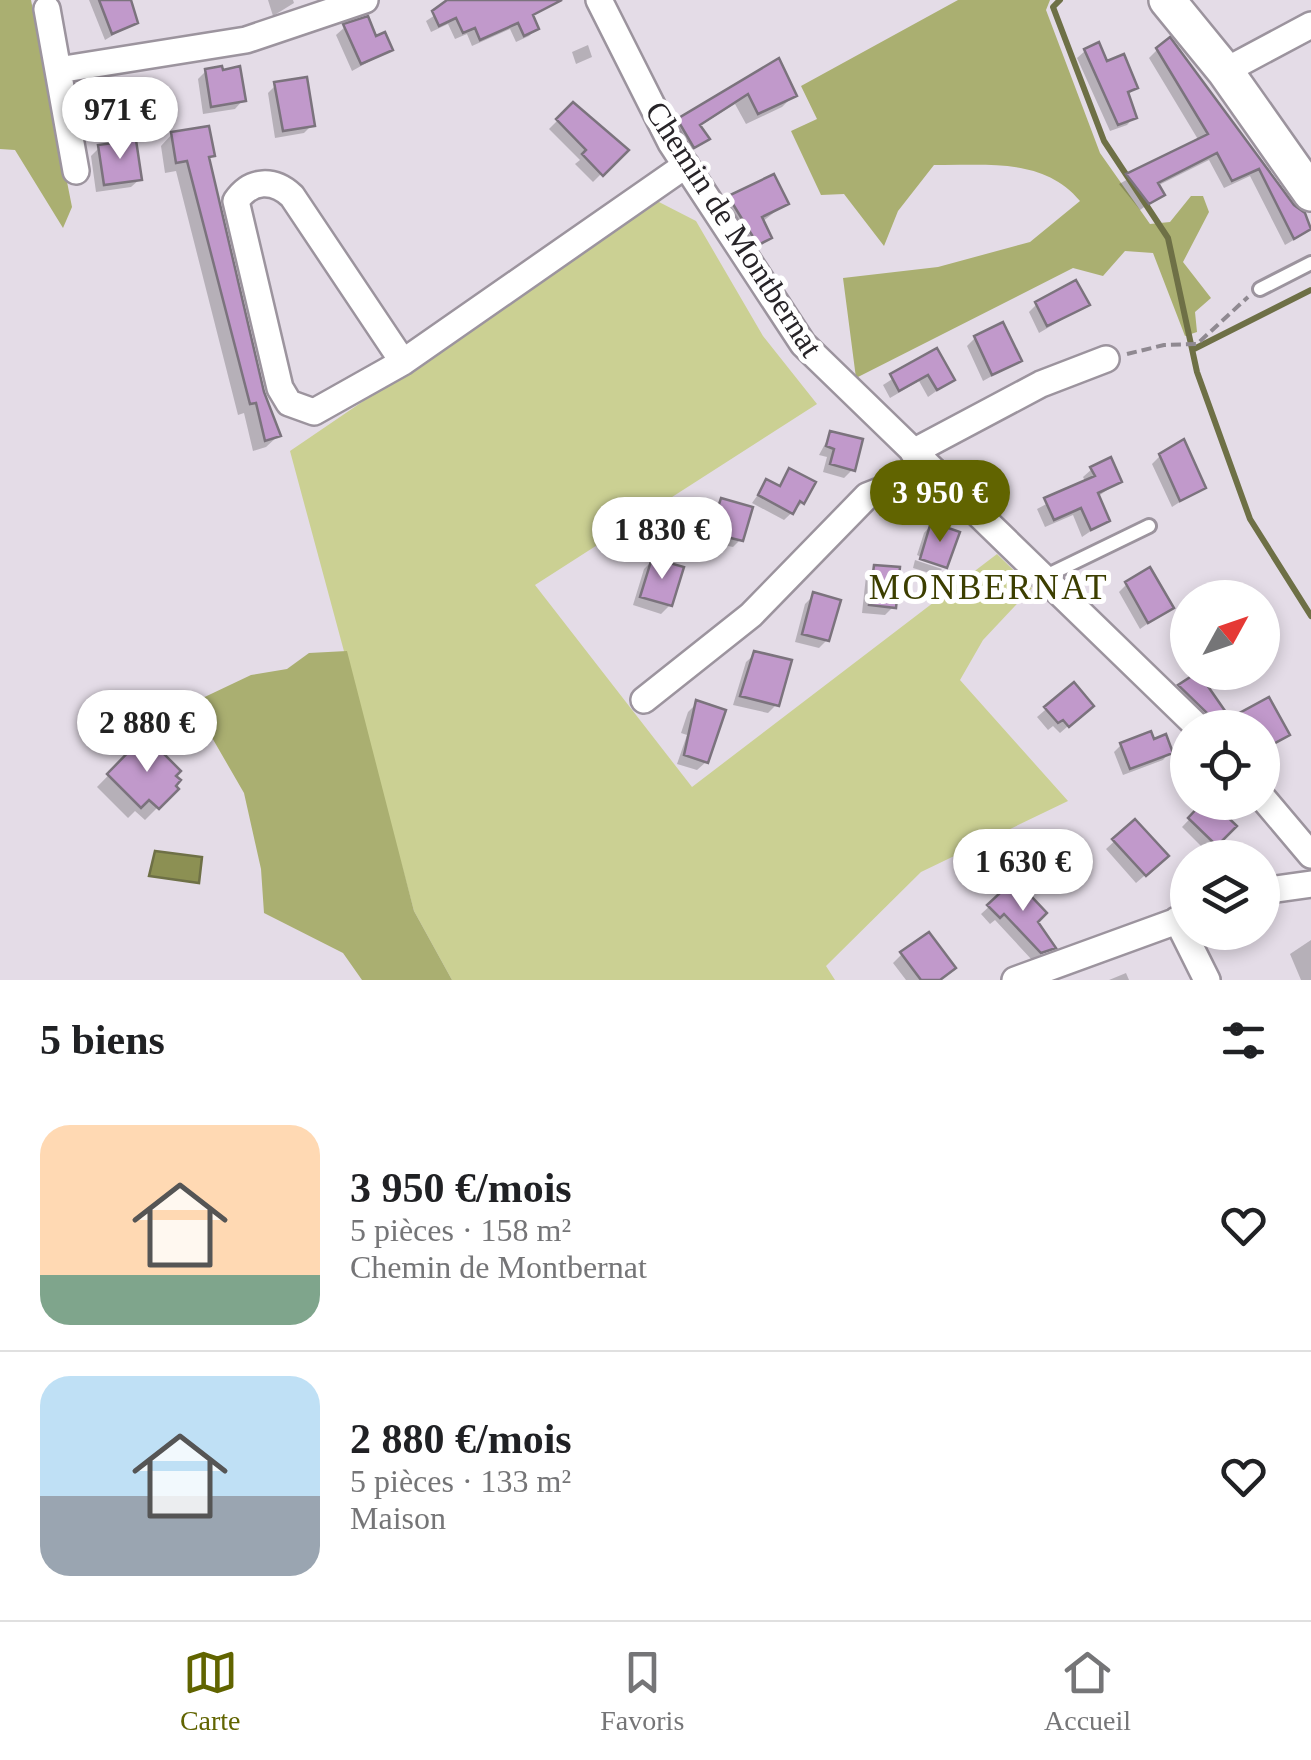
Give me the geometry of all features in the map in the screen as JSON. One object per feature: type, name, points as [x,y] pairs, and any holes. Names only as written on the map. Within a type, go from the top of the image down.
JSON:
[{"type":"street","points":[[58,70],[246,40],[365,0]]},
{"type":"street","name":"Chemin de Montbernat","points":[[598,0],[686,165],[802,344],[1181,710]]},
{"type":"street","points":[[1168,0],[1226,72],[1311,193]]},
{"type":"street","points":[[47,9],[76,171]]},
{"type":"street","points":[[1226,72],[1311,25]]},
{"type":"street","points":[[402,362],[292,196],[272,184],[251,186],[242,193],[236,201],[280,388],[290,403],[314,412],[402,362],[686,165]]},
{"type":"street","points":[[913,452],[1041,384],[1106,359]]},
{"type":"street","points":[[644,700],[752,615],[867,496],[934,470]]},
{"type":"street","points":[[1280,819],[1311,856]]},
{"type":"street","points":[[1280,888],[1311,884]]},
{"type":"street","points":[[1015,980],[1170,923]]},
{"type":"street","points":[[1194,950],[1206,980]]},
{"type":"lane","points":[[1260,289],[1311,263]]},
{"type":"lane","points":[[1046,576],[1150,526]]},
{"type":"path","points":[[1106,359],[1164,345],[1194,345],[1260,289]]},
{"type":"shaded area","points":[[0,0],[31,0],[72,207],[63,228],[15,150],[0,149]]},
{"type":"shaded area","points":[[958,0],[1050,0],[1046,10],[1100,153],[1150,224],[1170,222],[1191,196],[1203,196],[1209,212],[1183,262],[1211,298],[1195,312],[1197,332],[1185,336],[1153,253],[1125,251],[1103,276],[1073,268],[856,378],[843,278],[938,267],[1030,242],[1080,201],[1049,177],[1032,171],[994,165],[934,165],[898,211],[884,246],[844,194],[821,195],[791,131],[817,119],[801,86]]},
{"type":"shaded area","points":[[657,201],[696,221],[763,336],[817,404],[535,585],[692,787],[997,554],[1032,588],[983,640],[960,680],[1068,801],[921,872],[826,966],[835,980],[452,980],[414,911],[290,451]]},
{"type":"shaded area","points":[[347,651],[414,911],[452,980],[362,980],[343,953],[264,913],[261,869],[244,793],[192,703],[251,675],[287,669],[309,653]]},
{"type":"shaded area","points":[[155,851],[202,857],[199,883],[149,876]]},
{"type":"building","points":[[99,0],[131,0],[138,23],[112,34]]},
{"type":"building","points":[[447,0],[562,0],[533,15],[539,29],[524,36],[518,23],[480,40],[475,28],[463,33],[456,18],[439,26],[432,11]]},
{"type":"building","points":[[368,16],[376,36],[385,32],[393,50],[361,64],[343,24]]},
{"type":"building","points":[[1170,37],[1294,205],[1305,213],[1311,229],[1294,239],[1259,169],[1232,181],[1217,153],[1158,183],[1165,195],[1149,204],[1126,174],[1208,134],[1156,48]]},
{"type":"building","points":[[1099,42],[1107,61],[1124,54],[1138,88],[1128,92],[1137,118],[1118,125],[1084,49]]},
{"type":"building","points":[[779,58],[797,96],[758,114],[748,94],[700,125],[710,139],[694,148],[677,119]]},
{"type":"building","points":[[222,66],[223,70],[240,66],[246,101],[211,107],[205,69]]},
{"type":"building","points":[[307,77],[315,126],[283,131],[274,82]]},
{"type":"building","points":[[133,80],[137,106],[96,112],[93,86]]},
{"type":"building","points":[[573,102],[629,150],[603,176],[582,154],[586,150],[556,119]]},
{"type":"building","points":[[209,126],[215,156],[209,157],[264,392],[281,436],[265,441],[256,403],[250,404],[187,161],[176,163],[171,132]]},
{"type":"building","points":[[136,140],[142,180],[104,185],[98,145]]},
{"type":"building","points":[[774,174],[789,204],[762,217],[772,238],[758,245],[728,196]]},
{"type":"building","points":[[1076,280],[1090,305],[1047,326],[1035,302]]},
{"type":"building","points":[[1003,322],[1022,361],[992,375],[974,336]]},
{"type":"building","points":[[937,348],[955,380],[937,390],[928,375],[899,391],[890,374]]},
{"type":"building","points":[[830,431],[863,439],[855,471],[830,464],[834,449],[826,446]]},
{"type":"building","points":[[1184,439],[1206,488],[1180,501],[1159,454]]},
{"type":"building","points":[[1111,457],[1122,482],[1098,493],[1110,521],[1091,530],[1081,508],[1054,520],[1044,498],[1095,476],[1090,467]]},
{"type":"building","points":[[789,468],[816,482],[804,504],[800,501],[793,514],[758,495],[766,479],[780,486]]},
{"type":"building","points":[[721,498],[753,507],[743,541],[710,533]]},
{"type":"building","points":[[931,522],[960,532],[947,568],[920,559]]},
{"type":"building","points":[[652,558],[684,567],[672,606],[640,597]]},
{"type":"building","points":[[874,565],[900,567],[896,608],[869,605]]},
{"type":"building","points":[[1150,567],[1170,601],[1170,610],[1148,623],[1125,582]]},
{"type":"building","points":[[813,592],[841,600],[829,641],[802,634]]},
{"type":"building","points":[[754,651],[792,660],[779,706],[740,696]]},
{"type":"building","points":[[1074,682],[1094,706],[1069,727],[1063,720],[1058,723],[1044,707]]},
{"type":"building","points":[[1183,690],[1211,690],[1224,710],[1204,710]]},
{"type":"building","points":[[1269,697],[1276,710],[1245,710]]},
{"type":"building","points":[[696,700],[726,710],[708,763],[684,755]]},
{"type":"building","points":[[1280,717],[1290,735],[1280,740]]},
{"type":"building","points":[[1151,731],[1154,739],[1166,734],[1170,754],[1130,769],[1120,743]]},
{"type":"building","points":[[145,735],[181,771],[176,776],[181,780],[176,786],[179,789],[159,809],[149,800],[141,808],[107,774]]},
{"type":"building","points":[[1135,819],[1169,856],[1146,876],[1112,839]]},
{"type":"building","points":[[1190,820],[1231,820],[1237,826],[1223,840],[1211,840]]},
{"type":"building","points":[[1015,879],[1047,913],[1038,922],[1056,948],[1041,953],[1004,914],[1000,918],[987,905]]},
{"type":"building","points":[[929,932],[956,968],[940,980],[921,980],[900,952]]},
{"type":"waterway","points":[[1060,0],[1053,7],[1104,141],[1168,238],[1197,372],[1250,519],[1311,616]]},
{"type":"waterway","points":[[1194,349],[1311,290]]},
{"type":"district","name":"MONBERNAT","points":[[989,587]]}]
